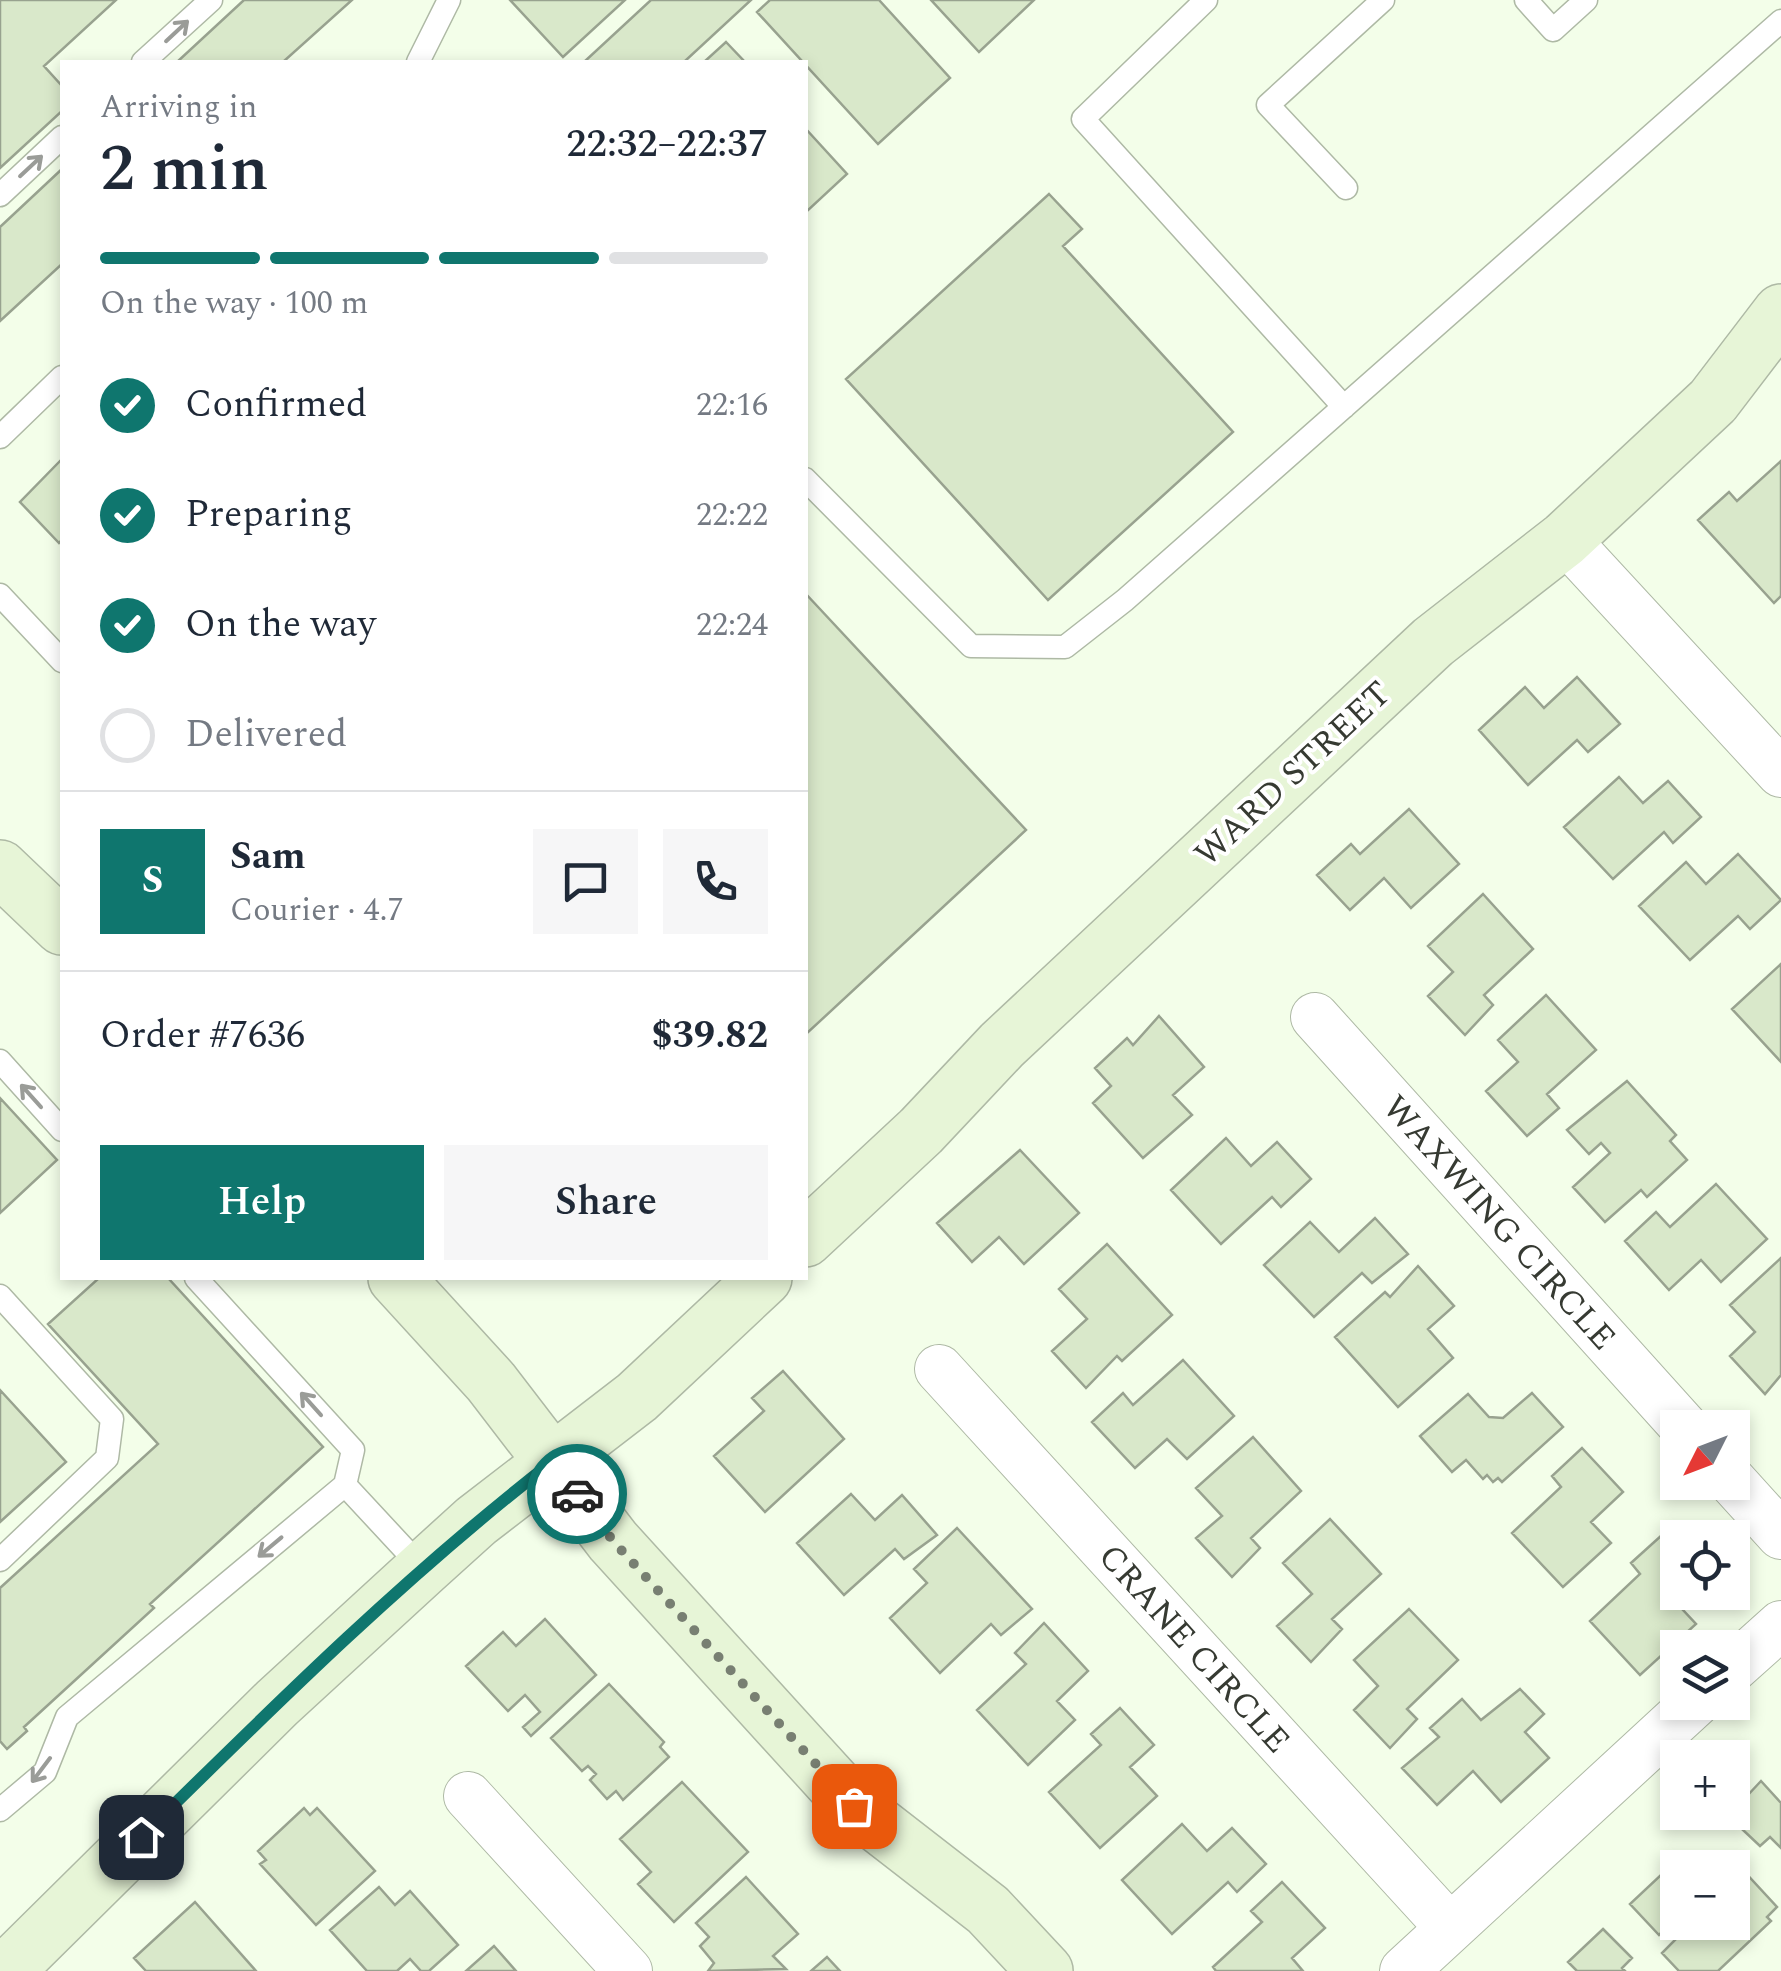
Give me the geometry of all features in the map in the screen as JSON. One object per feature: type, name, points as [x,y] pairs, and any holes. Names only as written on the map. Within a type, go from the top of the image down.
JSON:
[{"type":"street","name":"WARD STREET","points":[[808,1237],[921,1131],[1002,1045],[1405,668],[1565,539],[1713,402],[1781,312]]},
{"type":"street","points":[[1565,539],[1781,773]]},
{"type":"street","points":[[0,868],[60,925]]},
{"type":"street","name":"WAXWING CIRCLE","points":[[1316,1017],[1669,1410]]},
{"type":"street","points":[[398,1280],[492,1382],[614,1542],[854,1806],[988,1910],[1045,1971]]},
{"type":"street","points":[[6,1971],[276,1703],[423,1569],[636,1397],[762,1280]]},
{"type":"street","name":"CRANE CIRCLE","points":[[940,1369],[1450,1928]]},
{"type":"street","points":[[1749,1500],[1781,1535]]},
{"type":"street","points":[[1750,1653],[1781,1625]]},
{"type":"street","points":[[1404,1971],[1676,1720]]},
{"type":"street","points":[[468,1796],[628,1971]]},
{"type":"lane","points":[[146,60],[210,0]]},
{"type":"lane","points":[[420,60],[450,0]]},
{"type":"lane","points":[[1346,188],[1268,105],[1383,0]]},
{"type":"lane","points":[[1526,0],[1554,30],[1586,0]]},
{"type":"lane","points":[[1200,2],[1083,119],[1344,406]]},
{"type":"lane","points":[[808,481],[971,646],[1064,647],[1781,21]]},
{"type":"lane","points":[[0,195],[60,140]]},
{"type":"lane","points":[[0,436],[60,379]]},
{"type":"lane","points":[[0,595],[60,660]]},
{"type":"lane","points":[[0,1061],[60,1128]]},
{"type":"lane","points":[[0,1810],[45,1772],[67,1717],[344,1484],[352,1450],[198,1280]]},
{"type":"lane","points":[[0,1560],[107,1458],[112,1420],[4,1308]]},
{"type":"lane","points":[[344,1484],[423,1569]]},
{"type":"building","points":[[0,0],[116,0],[44,66],[60,84],[60,113],[0,168]]},
{"type":"building","points":[[244,0],[352,0],[285,60],[179,60]]},
{"type":"building","points":[[510,0],[625,0],[563,57]]},
{"type":"building","points":[[651,0],[751,0],[686,60],[586,60]]},
{"type":"building","points":[[770,0],[879,0],[950,78],[878,144],[808,68],[808,60],[801,60],[757,12]]},
{"type":"building","points":[[931,0],[1034,0],[979,52]]},
{"type":"building","points":[[726,42],[743,60],[706,60]]},
{"type":"building","points":[[808,131],[847,174],[808,210]]},
{"type":"building","points":[[60,171],[60,266],[0,321],[0,227]]},
{"type":"building","points":[[1049,194],[1082,229],[1063,246],[1233,432],[1048,600],[846,379]]},
{"type":"building","points":[[60,461],[59,543],[20,502]]},
{"type":"building","points":[[1781,461],[1781,596],[1774,603],[1698,520],[1729,492],[1737,501]]},
{"type":"building","points":[[808,596],[1026,830],[808,1032]]},
{"type":"building","points":[[1577,677],[1620,724],[1588,752],[1577,740],[1528,785],[1479,730],[1525,687],[1544,708]]},
{"type":"building","points":[[1619,777],[1643,803],[1668,781],[1701,817],[1673,843],[1664,832],[1613,879],[1564,827]]},
{"type":"building","points":[[1409,809],[1459,864],[1411,908],[1384,878],[1350,910],[1317,875],[1351,844],[1360,854]]},
{"type":"building","points":[[1738,854],[1781,900],[1750,929],[1738,916],[1690,960],[1639,906],[1686,862],[1706,884]]},
{"type":"building","points":[[1483,894],[1533,949],[1484,995],[1493,1005],[1465,1035],[1428,996],[1453,972],[1428,946]]},
{"type":"building","points":[[1781,964],[1781,1062],[1732,1009]]},
{"type":"building","points":[[1546,995],[1596,1050],[1547,1094],[1559,1108],[1527,1136],[1486,1091],[1518,1062],[1498,1040]]},
{"type":"building","points":[[1159,1016],[1204,1067],[1173,1095],[1192,1115],[1143,1158],[1093,1103],[1111,1086],[1095,1068],[1127,1038],[1133,1045]]},
{"type":"building","points":[[1627,1081],[1676,1135],[1670,1141],[1687,1160],[1647,1197],[1641,1190],[1605,1222],[1573,1187],[1610,1153],[1601,1143],[1589,1154],[1567,1130]]},
{"type":"building","points":[[0,1098],[57,1160],[0,1213]]},
{"type":"building","points":[[1226,1138],[1251,1166],[1277,1142],[1311,1179],[1281,1207],[1272,1197],[1221,1244],[1171,1190]]},
{"type":"building","points":[[1020,1150],[1079,1213],[1024,1264],[999,1237],[972,1262],[937,1223]]},
{"type":"building","points":[[1716,1184],[1767,1239],[1721,1282],[1701,1260],[1669,1290],[1625,1241],[1656,1212],[1670,1227]]},
{"type":"building","points":[[1375,1218],[1408,1254],[1372,1283],[1362,1273],[1314,1317],[1264,1265],[1310,1222],[1339,1252]]},
{"type":"building","points":[[1107,1244],[1172,1315],[1122,1361],[1117,1356],[1086,1388],[1052,1351],[1087,1319],[1059,1289]]},
{"type":"building","points":[[1781,1258],[1781,1375],[1765,1394],[1730,1356],[1755,1332],[1730,1305]]},
{"type":"building","points":[[1418,1266],[1454,1306],[1428,1329],[1453,1358],[1398,1407],[1335,1337],[1385,1292],[1390,1297]]},
{"type":"building","points":[[97,1280],[170,1280],[323,1447],[150,1604],[154,1608],[24,1727],[27,1731],[7,1749],[0,1741],[0,1588],[158,1444],[48,1324]]},
{"type":"building","points":[[1183,1360],[1234,1416],[1187,1459],[1167,1439],[1135,1468],[1092,1422],[1123,1393],[1133,1405]]},
{"type":"building","points":[[783,1371],[844,1439],[765,1512],[714,1456],[764,1411],[752,1398]]},
{"type":"building","points":[[0,1390],[66,1462],[0,1522]]},
{"type":"building","points":[[1532,1393],[1563,1427],[1502,1482],[1498,1478],[1493,1482],[1487,1475],[1483,1479],[1466,1460],[1452,1472],[1420,1436],[1468,1394],[1489,1417],[1503,1418]]},
{"type":"building","points":[[1253,1437],[1301,1491],[1251,1538],[1260,1548],[1232,1577],[1196,1538],[1222,1516],[1196,1488]]},
{"type":"building","points":[[1582,1448],[1623,1492],[1591,1522],[1611,1543],[1563,1587],[1512,1533],[1561,1487],[1552,1476]]},
{"type":"building","points":[[851,1494],[875,1520],[902,1495],[937,1535],[904,1559],[895,1549],[844,1595],[797,1543]]},
{"type":"building","points":[[1330,1519],[1381,1574],[1332,1619],[1342,1629],[1311,1662],[1277,1626],[1312,1594],[1283,1563]]},
{"type":"building","points":[[957,1528],[1032,1609],[1001,1635],[991,1624],[940,1673],[890,1618],[927,1583],[914,1569]]},
{"type":"building","points":[[1660,1537],[1660,1610],[1683,1610],[1696,1624],[1689,1630],[1660,1630],[1660,1657],[1640,1675],[1590,1621],[1640,1574],[1631,1563]]},
{"type":"building","points":[[1409,1609],[1458,1660],[1407,1709],[1417,1719],[1390,1748],[1354,1710],[1378,1686],[1354,1660]]},
{"type":"building","points":[[545,1619],[596,1675],[531,1736],[523,1727],[540,1712],[525,1695],[508,1711],[466,1666],[503,1632],[516,1646]]},
{"type":"building","points":[[1044,1623],[1088,1671],[1057,1701],[1075,1720],[1028,1765],[977,1710],[1026,1664],[1015,1653]]},
{"type":"building","points":[[609,1684],[664,1742],[660,1747],[669,1757],[623,1800],[616,1791],[607,1799],[590,1780],[596,1774],[588,1766],[582,1771],[551,1738]]},
{"type":"building","points":[[1520,1689],[1544,1714],[1525,1732],[1549,1758],[1501,1802],[1473,1771],[1437,1805],[1402,1768],[1439,1737],[1430,1728],[1462,1699],[1481,1720]]},
{"type":"building","points":[[1120,1708],[1154,1745],[1130,1767],[1157,1796],[1100,1848],[1049,1792],[1101,1745],[1091,1734]]},
{"type":"building","points":[[1761,1781],[1781,1803],[1781,1848],[1770,1837],[1760,1846],[1743,1830],[1750,1830],[1750,1793]]},
{"type":"building","points":[[682,1782],[748,1852],[674,1922],[638,1884],[651,1872],[620,1839]]},
{"type":"building","points":[[304,1808],[310,1815],[317,1808],[375,1871],[316,1925],[260,1864],[266,1860],[258,1851]]},
{"type":"building","points":[[1182,1824],[1207,1851],[1232,1828],[1266,1864],[1237,1892],[1228,1882],[1172,1934],[1122,1880]]},
{"type":"building","points":[[1660,1876],[1659,1935],[1630,1904]]},
{"type":"building","points":[[746,1877],[798,1934],[773,1956],[786,1969],[708,1971],[714,1963],[700,1946],[709,1937],[696,1923]]},
{"type":"building","points":[[1750,1878],[1777,1907],[1767,1917],[1771,1921],[1718,1971],[1679,1971],[1662,1953],[1675,1940],[1750,1940]]},
{"type":"building","points":[[1282,1882],[1325,1928],[1292,1958],[1303,1971],[1216,1971],[1213,1967],[1262,1922],[1251,1911]]},
{"type":"building","points":[[379,1887],[395,1905],[410,1891],[458,1945],[429,1971],[421,1971],[410,1959],[397,1971],[367,1971],[330,1930]]},
{"type":"building","points":[[195,1902],[256,1971],[146,1971],[134,1958]]},
{"type":"building","points":[[1603,1929],[1632,1958],[1622,1968],[1625,1971],[1577,1971],[1568,1962]]},
{"type":"building","points":[[494,1946],[516,1971],[466,1971]]},
{"type":"building","points":[[827,1957],[840,1971],[811,1971]]},
{"type":"way so far","points":[[577,1494],[614,1542],[854,1806]]},
{"type":"route","points":[[141,1837],[276,1703],[476,1521],[552,1462],[577,1494]]}]
